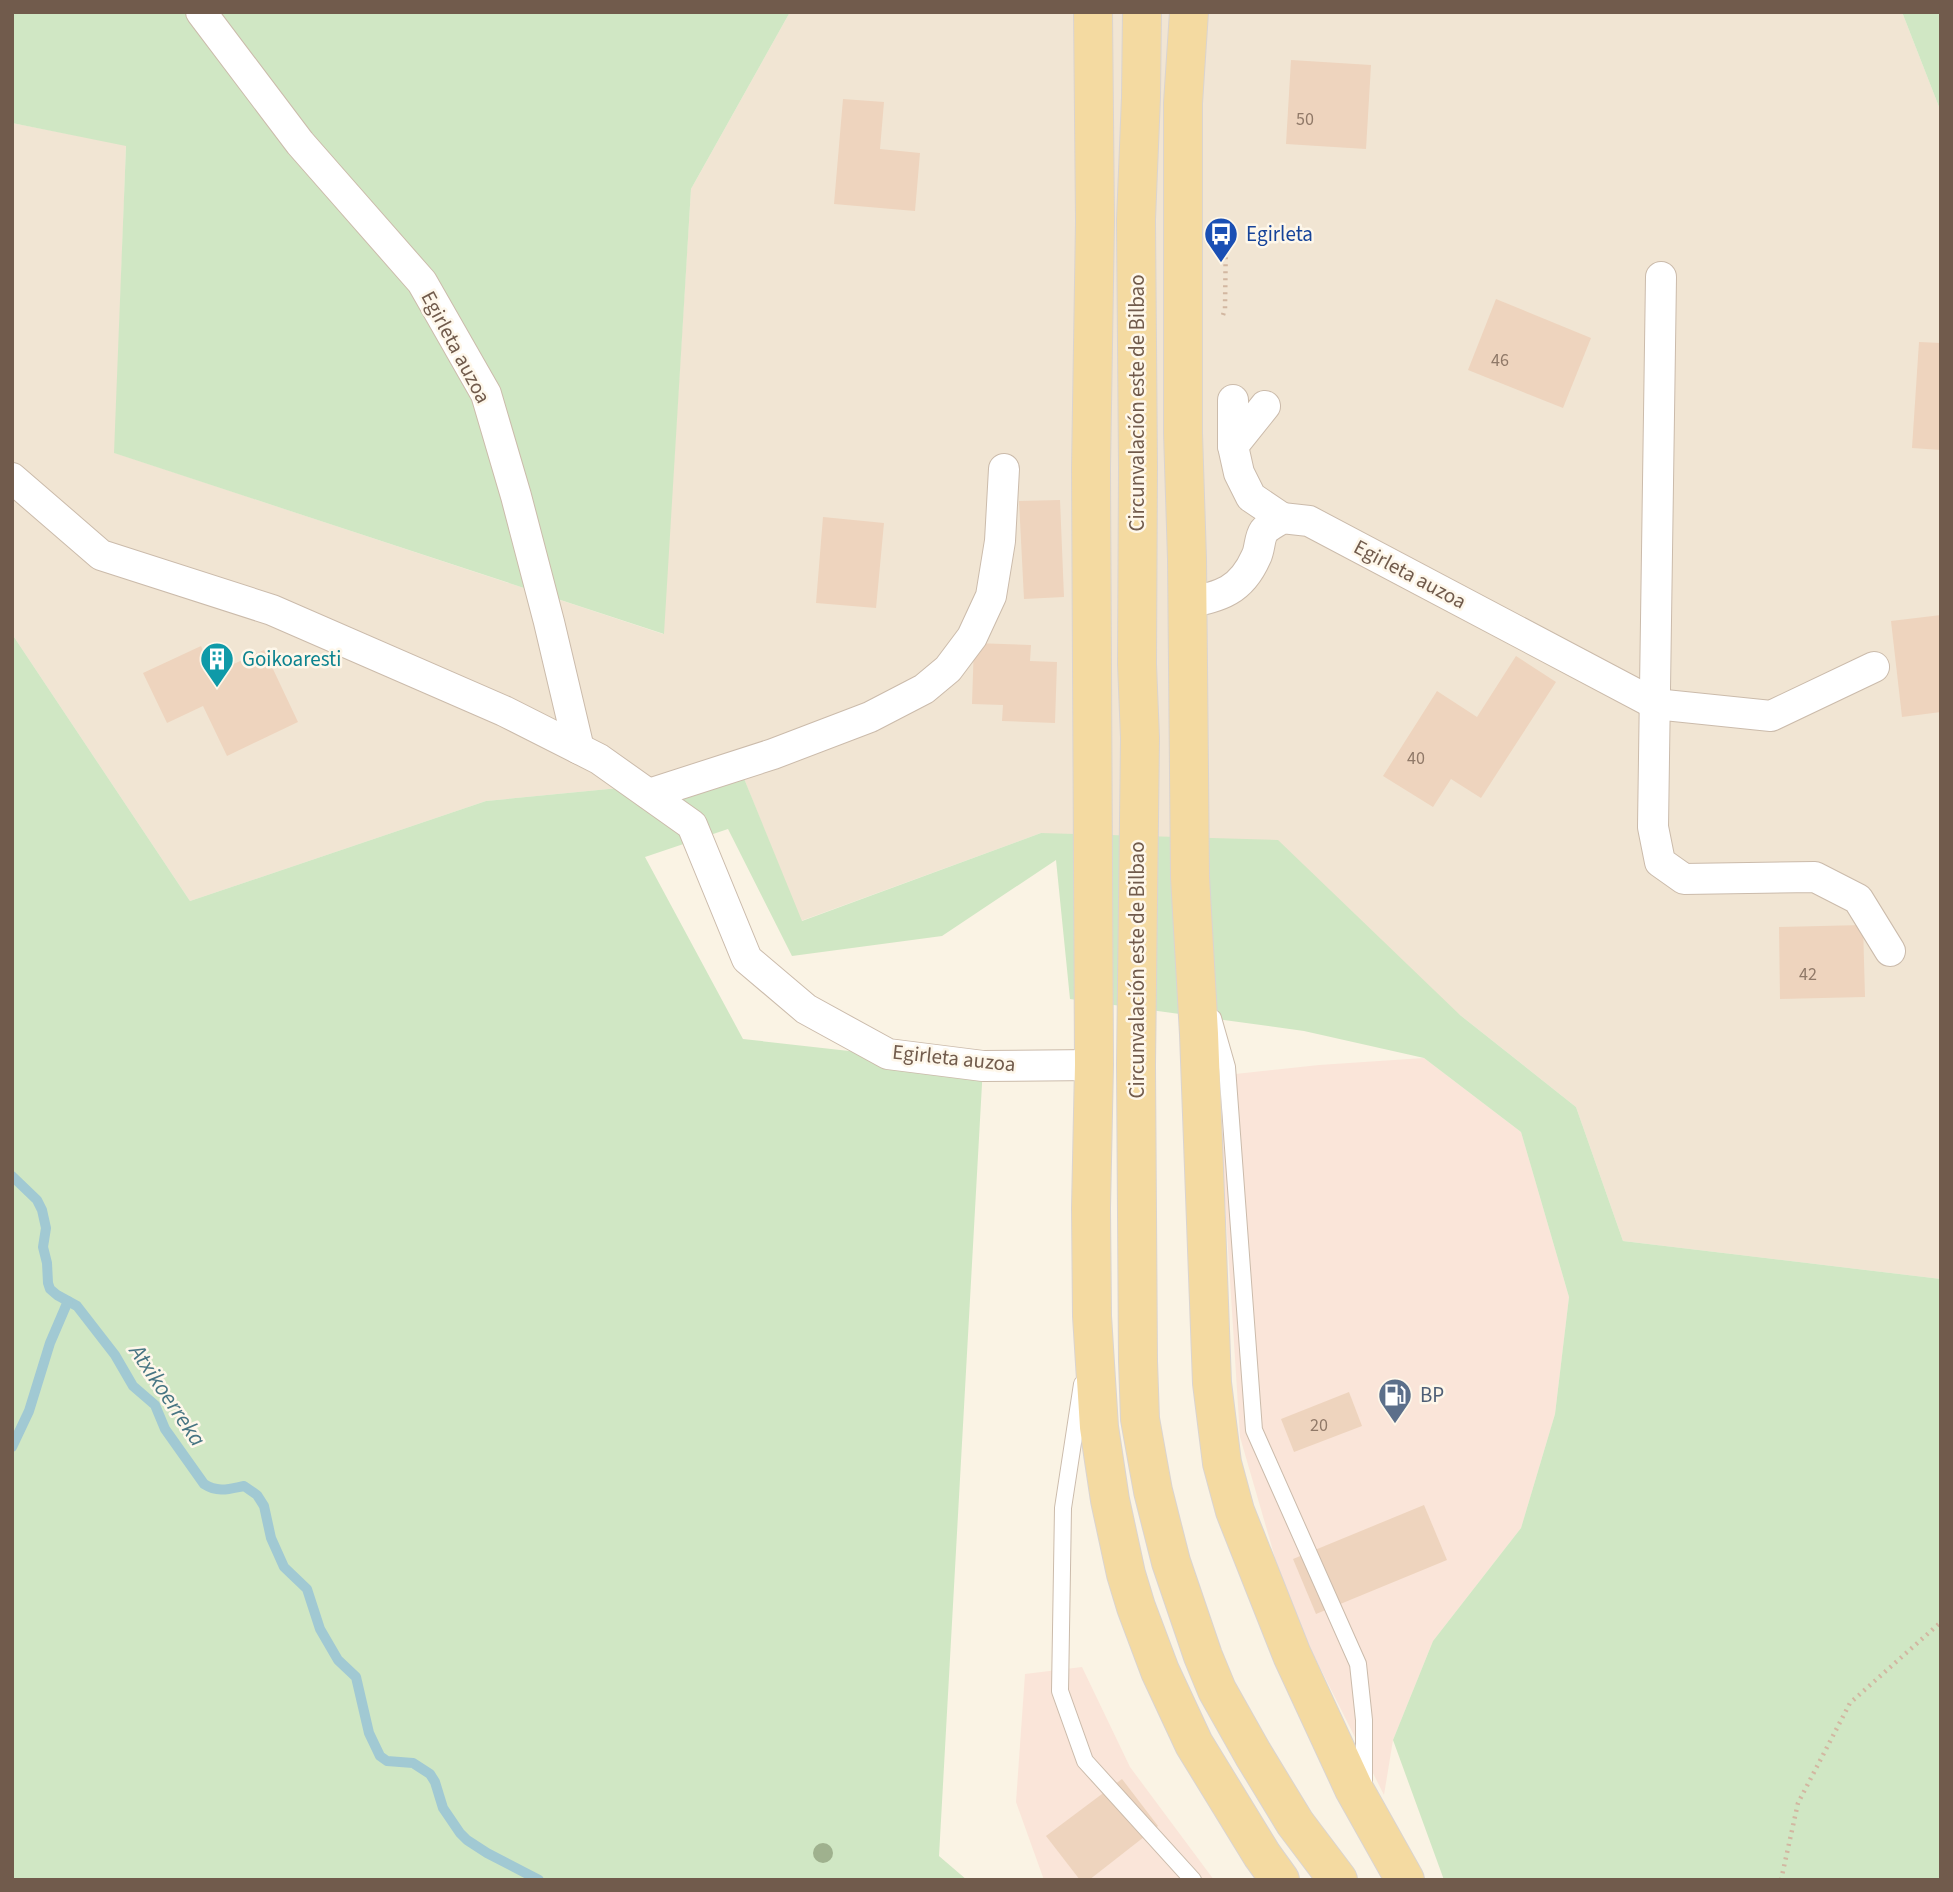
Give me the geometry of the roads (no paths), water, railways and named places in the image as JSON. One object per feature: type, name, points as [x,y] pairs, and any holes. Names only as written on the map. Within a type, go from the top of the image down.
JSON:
[{"type":"main road","name":"Circunvalación este de Bilbao","points":[[1093,12],[1095,220],[1091,468],[1094,1065],[1091,1209],[1092,1316],[1099,1427],[1108,1488],[1126,1573],[1160,1671],[1194,1744],[1280,1880]]},
{"type":"main road","name":"Circunvalación este de Bilbao","points":[[1142,12],[1136,220],[1137,664],[1140,738],[1136,1079],[1140,1419],[1153,1491],[1168,1550],[1217,1690],[1295,1823],[1338,1880]]},
{"type":"main road","points":[[1189,12],[1183,155],[1183,433],[1188,603],[1190,877],[1199,1034],[1212,1382],[1223,1463],[1235,1511],[1292,1656],[1363,1805],[1405,1880]]},
{"type":"street","name":"Egirleta auzoa","points":[[201,12],[300,143],[422,282],[485,394],[536,571],[579,749]]},
{"type":"street","points":[[1661,277],[1653,827],[1660,862],[1684,879],[1815,877],[1858,899],[1890,951]]},
{"type":"street","points":[[1188,603],[1213,598],[1233,588],[1247,573],[1257,555],[1264,531],[1282,518],[1251,497],[1239,473],[1233,446],[1233,400]]},
{"type":"street","points":[[1233,446],[1265,406]]},
{"type":"street","points":[[649,794],[773,754],[870,717],[924,689],[948,669],[972,638],[991,596],[1000,541],[1004,469]]},
{"type":"street","name":"Egirleta auzoa","points":[[12,478],[101,555],[272,610],[504,711],[598,759],[692,825],[747,959],[806,1009],[888,1054],[983,1066],[1094,1065]]},
{"type":"street","name":"Egirleta auzoa","points":[[1282,518],[1309,521],[1655,704],[1771,716],[1874,667]]},
{"type":"lane","points":[[1194,951],[1227,1068],[1254,1430],[1358,1664],[1364,1720],[1363,1805]]},
{"type":"lane","points":[[1092,1316],[1063,1508],[1060,1691],[1085,1761],[1192,1880]]},
{"type":"waterway","name":"Atxikoerreka","points":[[12,1176],[37,1200],[42,1210],[46,1228],[43,1247],[50,1289],[77,1306],[115,1355],[133,1386],[155,1405],[165,1429],[204,1484],[219,1489],[244,1486],[257,1495],[264,1506],[271,1538],[284,1567],[307,1589],[320,1629],[338,1660],[356,1677],[369,1733],[380,1756],[387,1761],[413,1763],[430,1774],[443,1808],[467,1840],[539,1880]]},
{"type":"waterway","points":[[12,1447],[29,1411],[50,1343],[68,1301]]},
{"type":"place","name":"Egirleta","points":[[1221,264]]},
{"type":"place","name":"Goikoaresti","points":[[217,689]]},
{"type":"place","name":"BP","points":[[1395,1425]]}]
